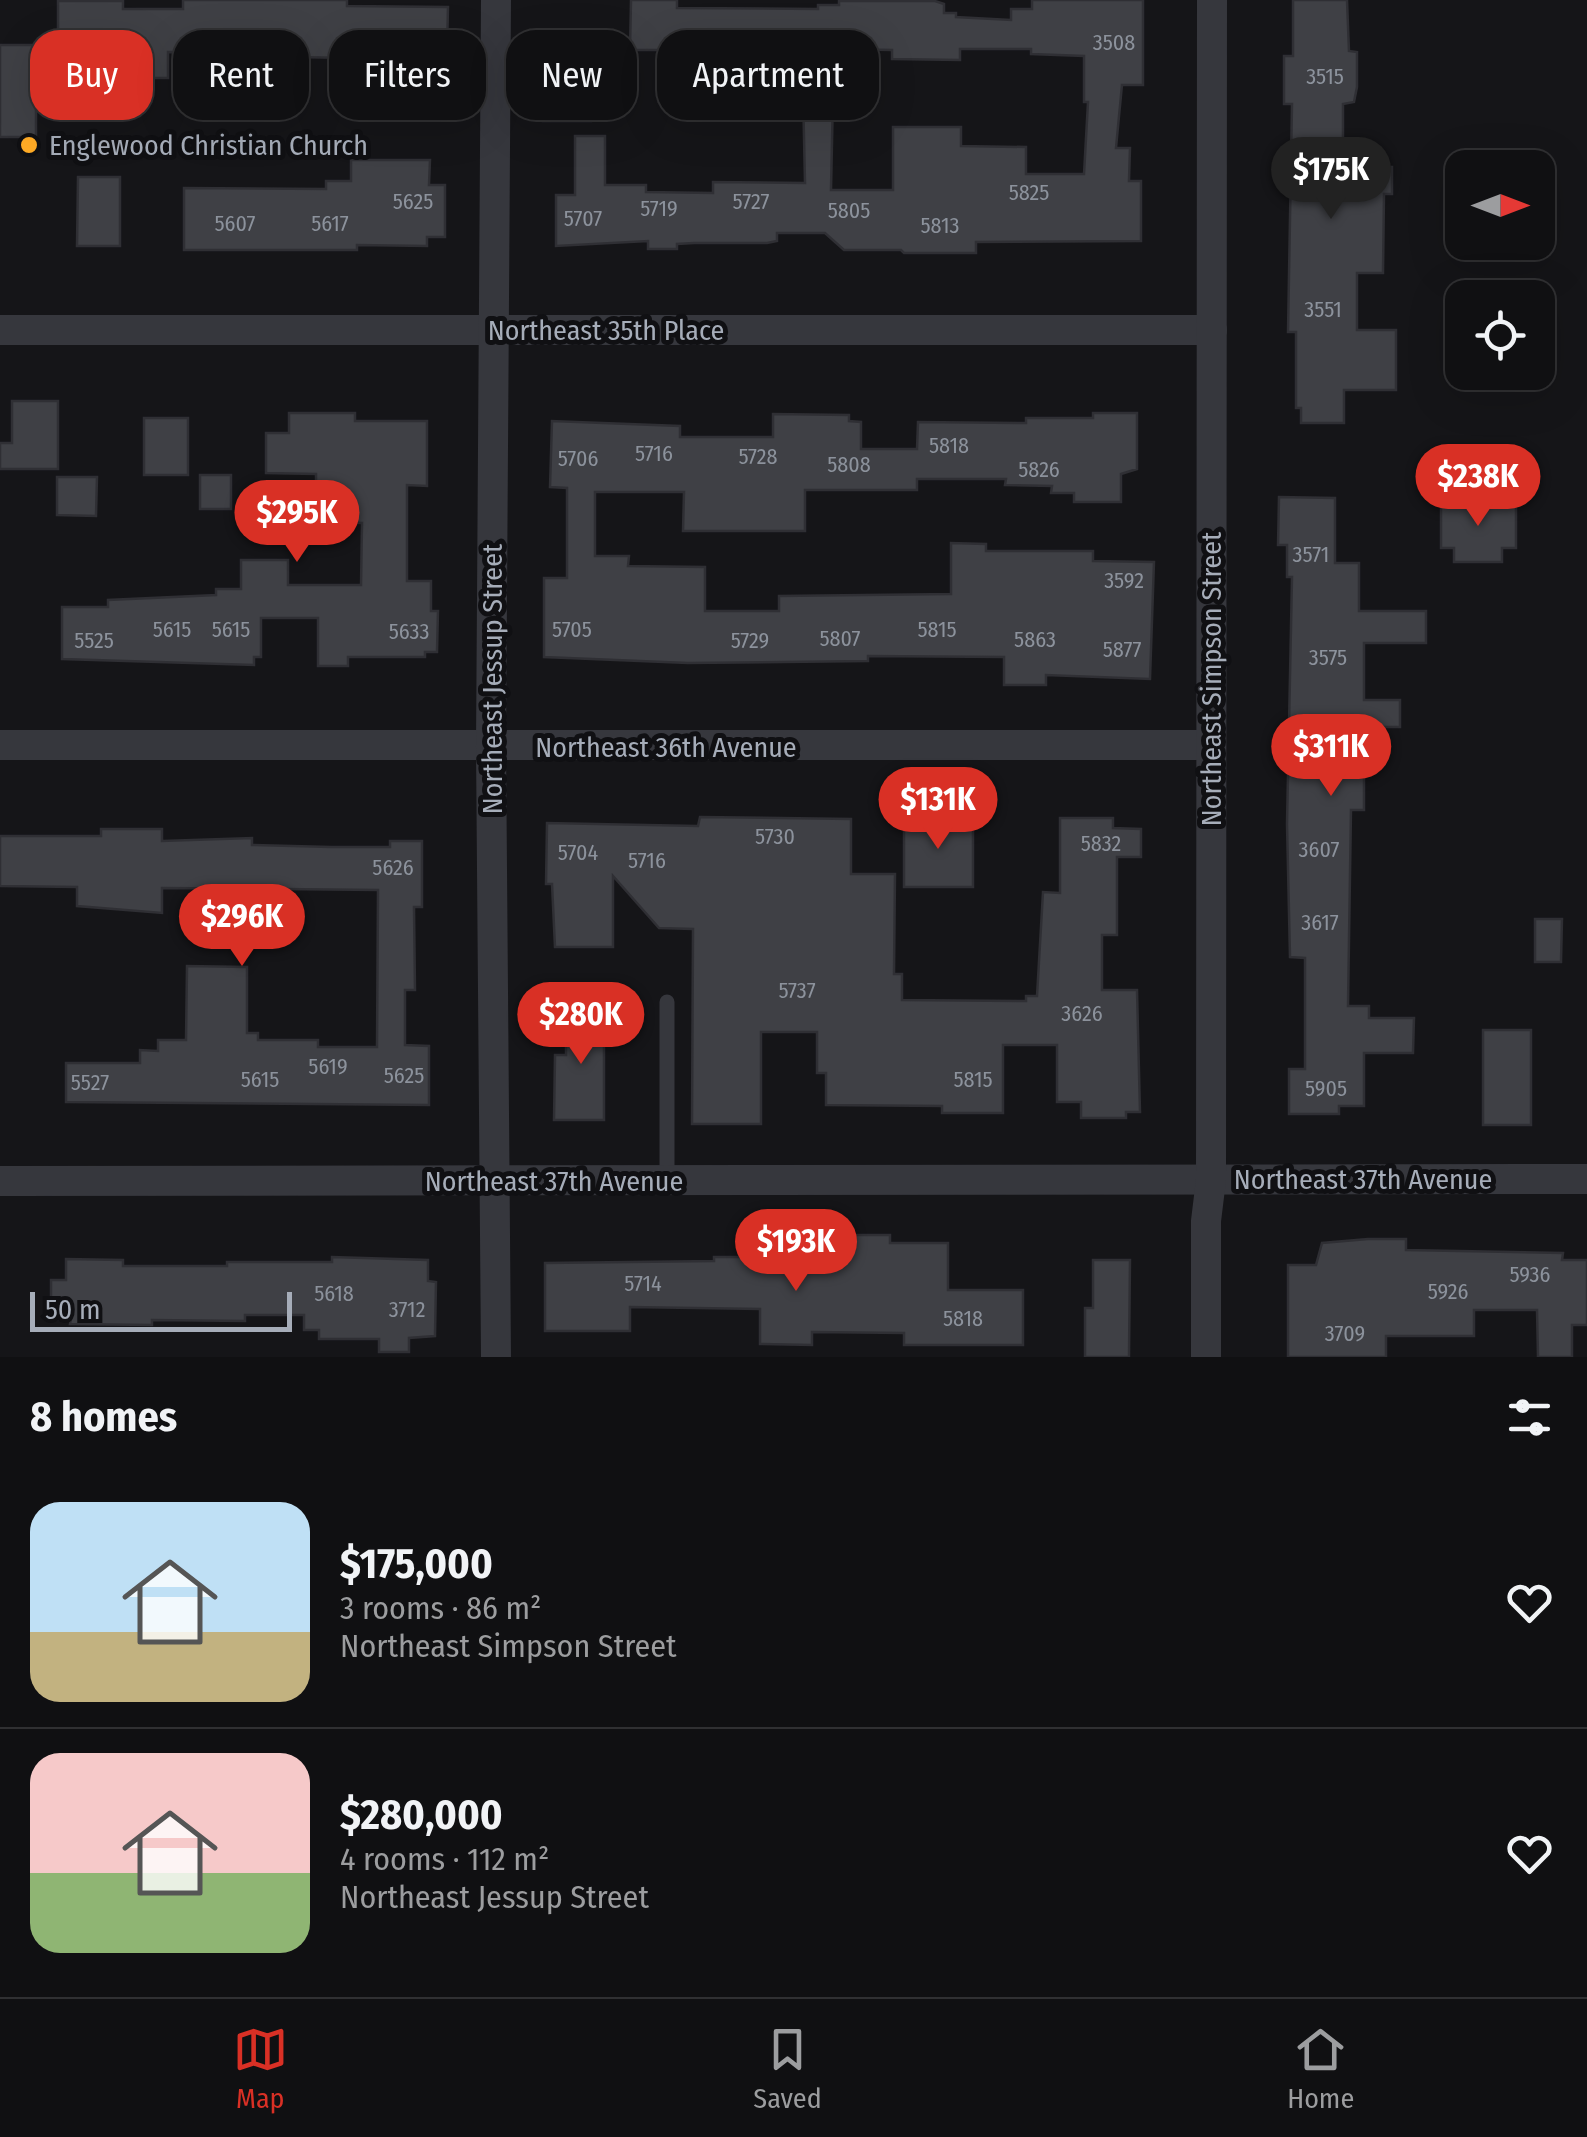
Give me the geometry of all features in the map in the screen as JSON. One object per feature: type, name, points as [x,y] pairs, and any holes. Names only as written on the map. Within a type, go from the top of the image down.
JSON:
[{"type":"street","name":"Northeast Jessup Street","points":[[496,0],[491,747],[496,1357]]},
{"type":"street","name":"Northeast Simpson Street","points":[[1206,1357],[1206,1221],[1211,1180],[1212,0]]},
{"type":"street","name":"Northeast 35th Place","points":[[0,330],[1212,330]]},
{"type":"street","name":"Northeast 36th Avenue","points":[[0,745],[1211,746]]},
{"type":"street","name":"Northeast 37th Avenue","points":[[0,1181],[1587,1179]]},
{"type":"lane","points":[[667,1002],[667,1180]]},
{"type":"building","points":[[183,0],[347,0],[347,6],[448,7],[447,30],[329,30],[329,58],[309,57],[309,30],[173,30],[168,78],[153,78],[153,30],[58,30],[58,1],[123,1],[123,9],[183,9]]},
{"type":"building","points":[[631,0],[677,0],[677,8],[818,9],[818,5],[839,5],[839,1],[935,1],[944,4],[944,13],[956,13],[956,17],[1011,20],[1011,9],[1032,9],[1032,0],[1143,0],[1143,85],[1122,85],[1116,148],[1130,148],[1129,181],[1141,181],[1141,241],[976,242],[976,253],[904,253],[844,250],[825,233],[777,233],[777,241],[767,243],[677,244],[677,249],[648,249],[648,241],[556,246],[556,195],[575,195],[575,136],[605,136],[605,185],[646,185],[646,192],[713,193],[713,182],[805,183],[804,120],[832,120],[831,190],[893,190],[893,127],[961,127],[961,146],[1026,147],[1026,174],[1084,174],[1088,102],[1084,102],[1084,56],[1031,54],[1031,49],[960,49],[960,60],[892,59],[892,50],[879,50],[879,30],[657,30],[657,50],[637,50],[637,30],[630,30]]},
{"type":"building","points":[[1293,0],[1347,0],[1349,51],[1357,52],[1357,87],[1354,102],[1343,104],[1343,166],[1392,167],[1392,194],[1384,194],[1383,273],[1357,273],[1357,330],[1396,330],[1396,390],[1344,390],[1344,423],[1301,423],[1301,408],[1296,408],[1296,332],[1288,332],[1292,104],[1284,104],[1284,56],[1293,56]]},
{"type":"building","points":[[0,45],[30,45],[30,120],[36,120],[36,137],[0,137]]},
{"type":"building","points":[[351,160],[430,160],[429,185],[445,185],[445,237],[427,237],[427,246],[357,245],[357,250],[184,250],[184,188],[326,189],[326,181],[351,181]]},
{"type":"building","points":[[78,177],[120,177],[120,246],[77,246]]},
{"type":"building","points":[[12,401],[58,401],[58,469],[0,469],[0,443],[12,443]]},
{"type":"building","points":[[289,413],[355,413],[355,421],[427,421],[427,486],[407,485],[407,581],[431,581],[431,611],[438,611],[437,652],[425,652],[425,657],[348,657],[348,666],[318,666],[318,618],[261,618],[261,657],[254,657],[254,665],[62,659],[62,607],[108,607],[108,600],[216,595],[216,589],[241,589],[241,560],[288,560],[288,585],[361,585],[362,523],[316,522],[316,474],[266,473],[266,433],[289,433]]},
{"type":"building","points":[[1093,413],[1137,413],[1137,469],[1121,474],[1121,502],[1074,502],[1074,493],[1051,493],[1052,486],[1005,485],[1006,479],[917,479],[917,490],[805,490],[805,531],[683,531],[684,492],[595,492],[595,556],[629,556],[628,566],[705,567],[705,611],[779,611],[779,596],[951,594],[951,543],[986,544],[986,551],[1093,551],[1093,561],[1154,562],[1150,679],[1046,675],[1046,685],[1004,685],[1004,657],[868,656],[868,661],[688,663],[544,657],[544,578],[567,578],[567,488],[550,487],[552,421],[680,426],[680,437],[773,437],[773,414],[849,415],[849,421],[861,422],[861,449],[917,449],[918,422],[1026,423],[1026,418],[1093,418]]},
{"type":"building","points":[[144,418],[188,418],[188,475],[144,475]]},
{"type":"building","points":[[200,475],[231,475],[231,509],[200,509]]},
{"type":"building","points":[[57,477],[97,477],[96,516],[57,515]]},
{"type":"building","points":[[1279,497],[1335,498],[1335,563],[1359,563],[1359,611],[1426,611],[1426,643],[1364,643],[1364,700],[1400,700],[1400,727],[1364,727],[1364,810],[1351,810],[1348,1006],[1369,1006],[1369,1018],[1414,1018],[1413,1053],[1364,1053],[1364,1106],[1339,1106],[1339,1114],[1289,1114],[1289,1069],[1305,1069],[1305,958],[1290,957],[1287,824],[1292,577],[1287,577],[1287,545],[1278,545]]},
{"type":"building","points":[[1441,500],[1516,500],[1516,548],[1502,548],[1502,562],[1454,562],[1454,548],[1441,548]]},
{"type":"building","points":[[904,816],[973,817],[973,887],[904,887]]},
{"type":"building","points":[[700,817],[851,819],[851,874],[895,874],[894,974],[902,974],[902,1000],[1026,1001],[1026,996],[1037,996],[1043,892],[1060,893],[1060,818],[1113,818],[1113,828],[1141,829],[1141,857],[1117,857],[1117,935],[1102,935],[1102,990],[1137,990],[1140,1112],[1126,1112],[1126,1118],[1081,1118],[1081,1102],[1057,1102],[1057,1045],[1003,1045],[1003,1113],[942,1113],[942,1106],[826,1105],[826,1073],[817,1073],[817,1032],[761,1032],[761,1124],[692,1124],[693,929],[659,928],[613,876],[613,947],[555,947],[552,884],[546,884],[547,823],[698,826]]},
{"type":"building","points":[[101,829],[162,829],[162,841],[252,838],[252,845],[390,847],[390,841],[422,841],[422,907],[414,907],[415,990],[405,990],[405,1045],[429,1046],[429,1105],[66,1102],[66,1063],[140,1063],[140,1050],[158,1051],[158,1040],[186,1040],[187,966],[247,967],[247,1033],[258,1033],[258,1040],[318,1040],[318,1047],[377,1047],[378,890],[162,888],[162,913],[77,906],[77,887],[0,886],[0,836],[101,836]]},
{"type":"building","points":[[1535,919],[1562,919],[1561,962],[1535,962]]},
{"type":"building","points":[[566,1007],[604,1008],[604,1120],[554,1120],[555,1055],[566,1055]]},
{"type":"building","points":[[1483,1030],[1531,1030],[1531,1125],[1483,1125]]},
{"type":"building","points":[[841,1235],[890,1235],[890,1243],[948,1243],[948,1290],[1023,1290],[1023,1345],[904,1345],[904,1333],[812,1332],[812,1345],[760,1344],[760,1309],[630,1307],[630,1331],[545,1331],[545,1263],[714,1261],[714,1257],[761,1257],[761,1251],[841,1251]]},
{"type":"building","points":[[1406,1239],[1406,1250],[1563,1253],[1562,1260],[1587,1260],[1587,1325],[1572,1325],[1572,1357],[1538,1357],[1537,1310],[1474,1310],[1474,1336],[1386,1336],[1386,1357],[1288,1357],[1288,1265],[1316,1265],[1322,1243]]},
{"type":"building","points":[[332,1257],[428,1260],[428,1281],[436,1282],[435,1336],[409,1338],[409,1352],[379,1352],[379,1339],[319,1339],[319,1330],[304,1330],[304,1315],[245,1315],[245,1321],[152,1320],[152,1325],[70,1324],[71,1319],[51,1319],[51,1280],[66,1280],[66,1259],[123,1260],[123,1266],[227,1266],[227,1262],[332,1262]]},
{"type":"building","points":[[1093,1260],[1130,1260],[1129,1357],[1085,1357],[1085,1308],[1093,1308]]},
{"type":"place","name":"Englewood Christian Church","points":[[29,145]]}]
